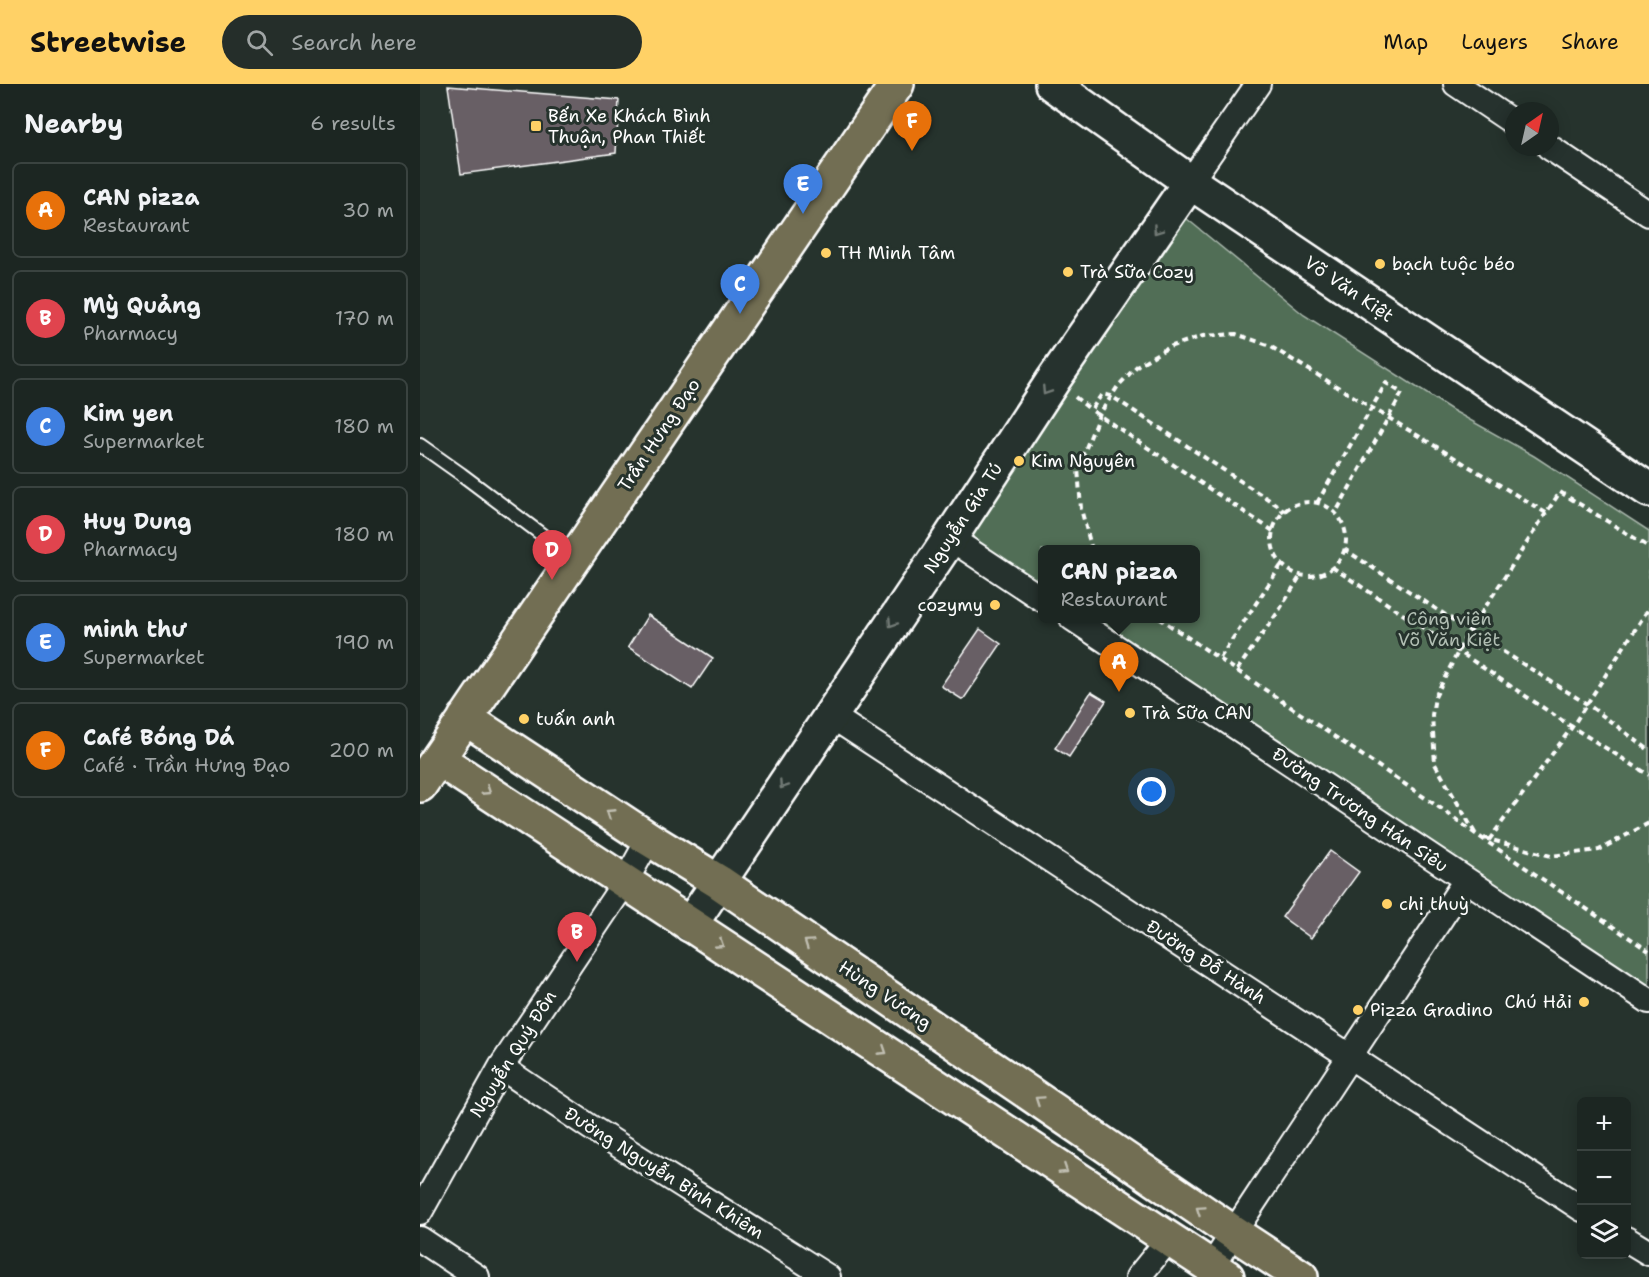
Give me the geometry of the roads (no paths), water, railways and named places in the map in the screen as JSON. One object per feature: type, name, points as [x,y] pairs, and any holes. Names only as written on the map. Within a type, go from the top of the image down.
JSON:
[{"type":"main road","name":"Trần Hưng Đạo","points":[[420,785],[434,757],[465,718],[897,84]]},
{"type":"main road","name":"Hùng Vương","points":[[465,718],[649,839],[719,882],[1301,1277]]},
{"type":"main road","points":[[434,757],[1219,1272]]},
{"type":"street","name":"Võ Văn Kiệt","points":[[1052,84],[1190,182],[1649,490]]},
{"type":"street","name":"Nguyễn Gia Tú","points":[[690,925],[1054,379],[1258,84]]},
{"type":"street","points":[[1456,84],[1505,117]]},
{"type":"street","points":[[1559,154],[1649,214]]},
{"type":"street","points":[[950,538],[1038,596]]},
{"type":"street","name":"Đường Trương Hán Siêu","points":[[1080,623],[1649,1000]]},
{"type":"street","name":"Đường Đỗ Hành","points":[[830,715],[1577,1206]]},
{"type":"street","name":"Nguyễn Quý Đôn","points":[[420,1212],[501,1067],[625,882],[649,839]]},
{"type":"street","points":[[1219,1272],[1234,1233],[1466,880]]},
{"type":"street","name":"Đường Nguyễn Bỉnh Khiêm","points":[[501,1067],[590,1127],[828,1277]]},
{"type":"street","points":[[420,1239],[477,1277]]},
{"type":"street","points":[[1138,1277],[1169,1239]]},
{"type":"street","points":[[1631,1242],[1649,1253]]},
{"type":"lane","points":[[420,445],[574,558]]},
{"type":"place","name":"Bến Xe Khách Bình Thuận, Phan Thiết","points":[[536,126]]},
{"type":"place","name":"Café Bóng Dá","points":[[912,151]]},
{"type":"place","name":"minh thư","points":[[803,214]]},
{"type":"place","name":"TH Minh Tâm","points":[[826,253]]},
{"type":"place","name":"bạch tuộc béo","points":[[1380,264]]},
{"type":"place","name":"Trà Sữa Cozy","points":[[1068,272]]},
{"type":"place","name":"Kim yen","points":[[740,314]]},
{"type":"place","name":"Kim Nguyên","points":[[1019,461]]},
{"type":"place","name":"Huy Dung","points":[[552,580]]},
{"type":"place","name":"cozymy","points":[[995,605]]},
{"type":"place","name":"CAN pizza","points":[[1119,692]]},
{"type":"place","name":"Trà Sữa CAN","points":[[1130,713]]},
{"type":"place","name":"tuấn anh","points":[[524,719]]},
{"type":"place","name":"chị thuỳ","points":[[1387,904]]},
{"type":"place","name":"Mỳ Quảng","points":[[577,962]]},
{"type":"place","name":"Chú Hải","points":[[1584,1002]]},
{"type":"place","name":"Pizza Gradino","points":[[1358,1010]]},
{"type":"park label","name":"Công viên Võ Văn Kiệt","points":[[1449,629]]}]
